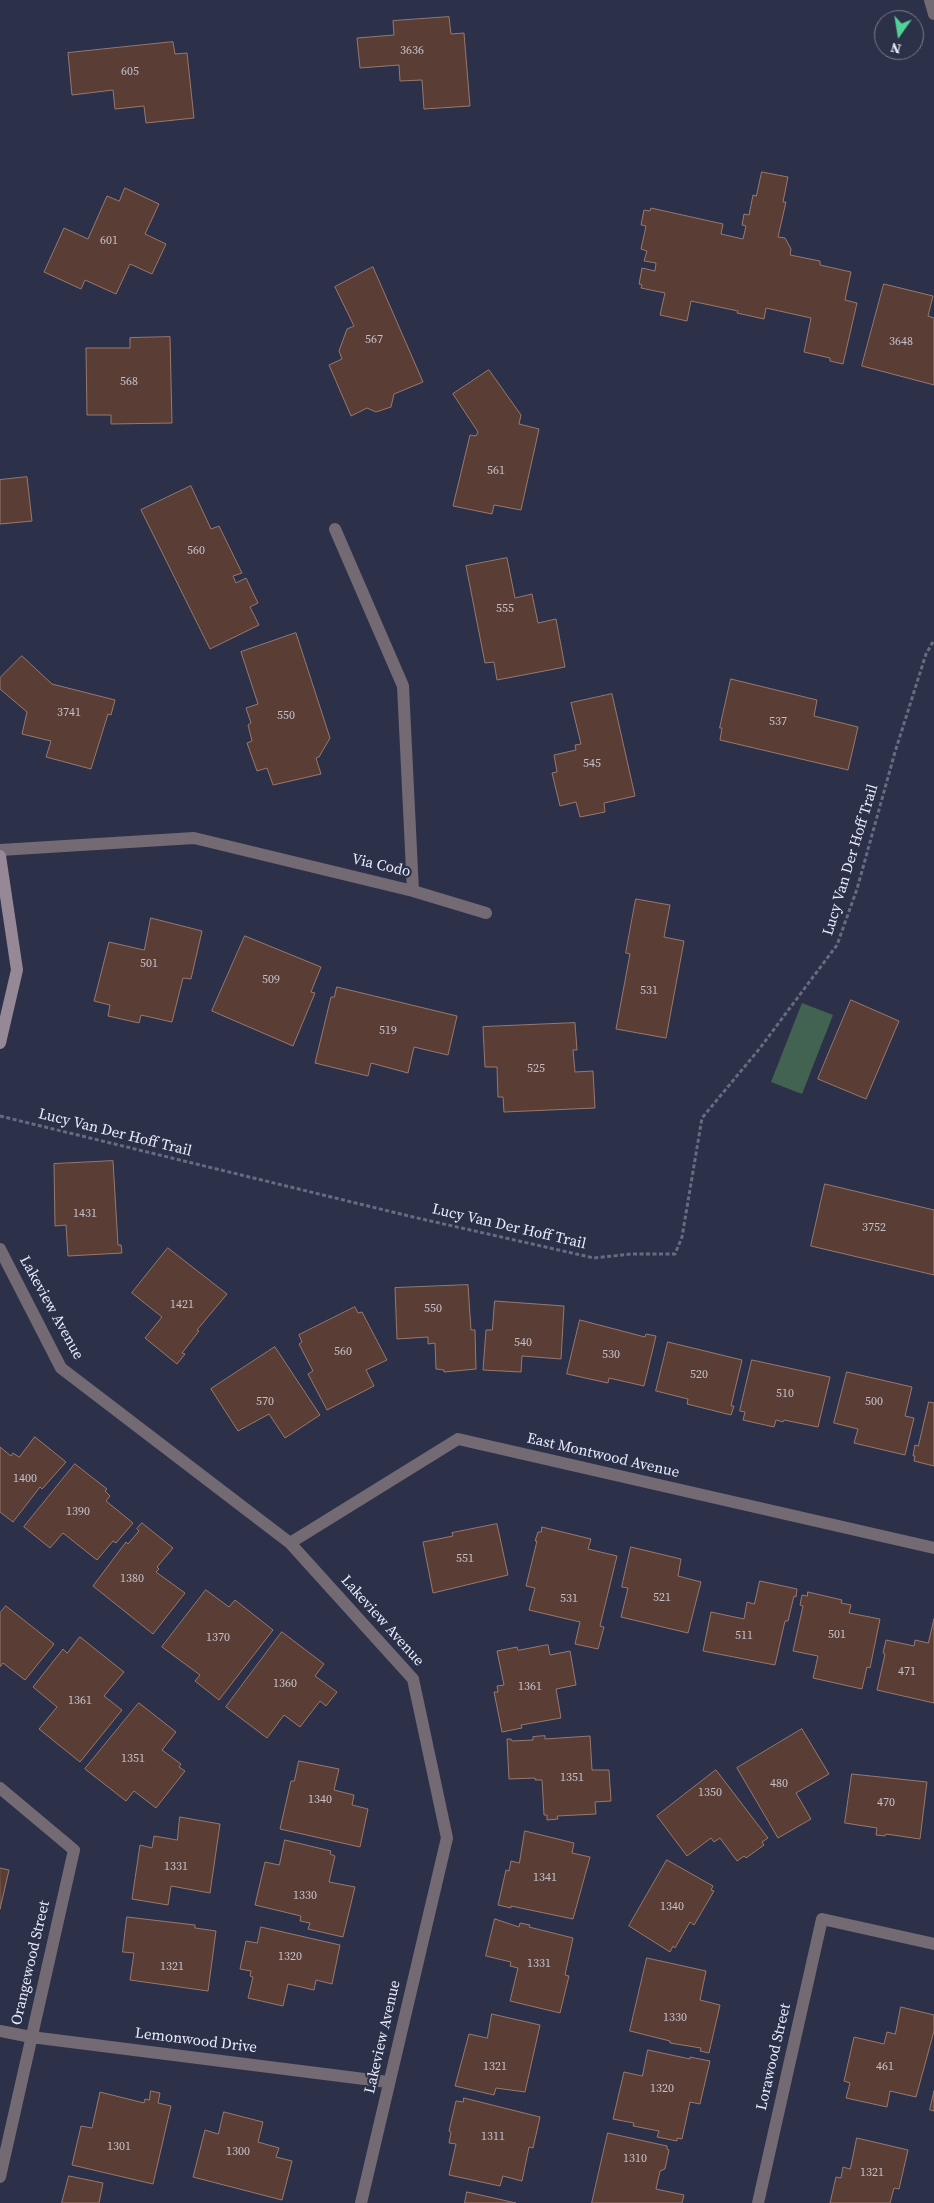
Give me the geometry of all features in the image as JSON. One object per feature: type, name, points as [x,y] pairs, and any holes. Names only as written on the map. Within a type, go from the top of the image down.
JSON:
[{"type":"street","points":[[930,0],[934,14]]},
{"type":"street","name":"Via Codo","points":[[0,850],[194,838],[413,890],[403,686],[335,529]]},
{"type":"street","points":[[0,856],[17,970],[0,1043]]},
{"type":"street","points":[[413,890],[486,913]]},
{"type":"street","name":"Lakeview Avenue","points":[[0,1249],[62,1368],[290,1543],[413,1679],[447,1838],[361,2203]]},
{"type":"street","name":"East Montwood Avenue","points":[[290,1543],[458,1439],[934,1548]]},
{"type":"street","name":"Orangewood Street","points":[[0,1788],[74,1850],[0,2177]]},
{"type":"street","name":"Lorawood Street","points":[[758,2203],[822,1919],[934,1944]]},
{"type":"street","name":"Lemonwood Drive","points":[[0,2031],[31,2037],[388,2082]]},
{"type":"path","name":"Lucy Van Der Hoff Trail","points":[[0,1116],[394,1212],[594,1258],[631,1254],[675,1254],[682,1237],[702,1118],[760,1048],[837,945],[857,889],[895,752],[926,654],[934,640]]},
{"type":"green space","points":[[802,1003],[833,1015],[802,1094],[771,1082]]},
{"type":"building","points":[[449,17],[451,34],[464,33],[470,106],[424,109],[422,80],[400,81],[399,65],[360,68],[357,38],[394,35],[393,21]]},
{"type":"building","points":[[173,42],[175,54],[187,53],[194,118],[146,123],[144,106],[115,109],[113,90],[72,95],[68,53]]},
{"type":"building","points":[[762,172],[788,177],[783,202],[786,202],[778,237],[785,238],[791,249],[790,255],[820,261],[820,265],[851,272],[845,300],[857,303],[843,364],[830,361],[830,358],[804,352],[811,318],[766,308],[764,319],[737,313],[738,311],[691,301],[687,321],[660,315],[665,293],[641,288],[642,285],[639,284],[642,268],[655,271],[656,263],[644,261],[647,251],[641,249],[646,226],[641,225],[644,210],[650,211],[651,208],[723,224],[721,234],[743,239],[746,226],[742,225],[744,214],[749,215],[753,195],[756,196]]},
{"type":"building","points":[[125,188],[159,204],[145,234],[166,244],[152,274],[130,264],[116,294],[85,280],[81,289],[44,272],[64,228],[88,239],[107,196],[119,201]]},
{"type":"building","points":[[373,267],[423,382],[394,394],[391,407],[376,412],[367,408],[351,416],[329,365],[342,359],[339,351],[347,329],[354,326],[335,287]]},
{"type":"building","points":[[884,284],[933,296],[928,316],[934,318],[934,385],[862,366]]},
{"type":"building","points":[[170,337],[172,423],[111,424],[111,415],[87,415],[86,348],[130,348],[130,338]]},
{"type":"building","points":[[489,370],[521,415],[519,424],[539,429],[521,510],[494,505],[492,514],[453,506],[470,435],[476,436],[478,432],[453,394]]},
{"type":"building","points":[[27,477],[32,521],[0,524],[0,480]]},
{"type":"building","points":[[191,486],[211,529],[219,526],[242,573],[233,576],[236,583],[246,578],[258,603],[250,607],[259,625],[210,649],[141,510]]},
{"type":"building","points":[[507,558],[515,598],[532,594],[538,623],[556,619],[565,667],[497,680],[494,662],[485,663],[466,566]]},
{"type":"building","points":[[296,633],[330,738],[319,757],[316,758],[321,774],[273,785],[267,768],[257,771],[247,743],[252,741],[248,725],[251,723],[246,708],[258,704],[241,652]]},
{"type":"building","points":[[22,656],[52,684],[115,700],[111,715],[108,714],[91,769],[46,757],[51,741],[22,734],[27,712],[0,689],[0,678]]},
{"type":"building","points":[[731,679],[817,700],[814,716],[858,727],[848,770],[720,740],[722,728],[720,728]]},
{"type":"building","points":[[612,694],[635,796],[604,803],[605,812],[580,817],[576,802],[560,806],[552,773],[557,772],[554,755],[576,750],[575,745],[581,744],[571,703]]},
{"type":"building","points":[[636,899],[670,905],[664,937],[684,941],[666,1038],[616,1029],[630,954],[626,953]]},
{"type":"building","points":[[151,918],[202,931],[191,979],[183,978],[172,1022],[141,1015],[139,1023],[108,1016],[110,1005],[94,1001],[109,942],[144,950]]},
{"type":"building","points":[[245,936],[321,967],[311,992],[315,993],[293,1046],[212,1011]]},
{"type":"building","points":[[337,987],[457,1016],[448,1055],[414,1047],[408,1073],[371,1063],[368,1076],[315,1063],[331,997],[334,997]]},
{"type":"building","points":[[851,1000],[899,1021],[866,1099],[818,1079]]},
{"type":"building","points":[[575,1023],[577,1050],[573,1050],[575,1072],[593,1071],[595,1108],[504,1112],[503,1097],[498,1097],[497,1067],[485,1067],[483,1027]]},
{"type":"building","points":[[113,1161],[118,1245],[121,1245],[122,1253],[68,1256],[66,1225],[55,1226],[54,1164]]},
{"type":"building","points":[[825,1184],[934,1210],[934,1275],[811,1246]]},
{"type":"building","points":[[168,1248],[227,1294],[197,1330],[199,1331],[182,1353],[185,1354],[177,1364],[145,1338],[162,1317],[132,1293]]},
{"type":"building","points":[[468,1285],[471,1330],[475,1330],[476,1369],[444,1372],[444,1370],[436,1369],[435,1343],[428,1344],[428,1337],[397,1339],[395,1288]]},
{"type":"building","points":[[495,1301],[564,1306],[561,1359],[522,1356],[521,1372],[483,1370],[486,1330],[492,1330]]},
{"type":"building","points":[[355,1307],[358,1313],[362,1312],[387,1360],[366,1370],[374,1386],[327,1410],[308,1374],[313,1371],[299,1344],[302,1342],[299,1335]]},
{"type":"building","points":[[580,1320],[645,1337],[646,1334],[656,1336],[644,1386],[609,1378],[608,1383],[567,1374]]},
{"type":"building","points":[[668,1342],[742,1360],[731,1406],[734,1406],[731,1415],[687,1404],[688,1399],[656,1391]]},
{"type":"building","points":[[275,1347],[320,1415],[285,1438],[269,1414],[238,1431],[211,1389]]},
{"type":"building","points":[[752,1360],[830,1377],[818,1427],[776,1420],[774,1427],[743,1420],[745,1412],[740,1411]]},
{"type":"building","points":[[847,1372],[912,1387],[905,1416],[914,1418],[905,1455],[854,1443],[858,1429],[834,1423]]},
{"type":"building","points":[[929,1402],[934,1403],[934,1466],[914,1461],[915,1456],[913,1456],[915,1445],[918,1446]]},
{"type":"building","points":[[35,1437],[66,1462],[42,1489],[40,1487],[13,1522],[0,1512],[0,1447],[11,1456],[13,1453],[19,1457]]},
{"type":"building","points":[[75,1464],[107,1489],[105,1491],[110,1496],[106,1501],[133,1523],[116,1543],[113,1541],[97,1560],[63,1533],[50,1548],[24,1527]]},
{"type":"building","points":[[142,1523],[173,1548],[157,1567],[159,1569],[156,1572],[185,1593],[153,1634],[93,1586],[126,1542],[128,1544],[139,1531],[137,1529]]},
{"type":"building","points":[[497,1524],[508,1575],[433,1593],[423,1542],[453,1536],[452,1533]]},
{"type":"building","points":[[542,1527],[591,1539],[588,1549],[617,1556],[600,1626],[604,1627],[598,1649],[575,1644],[580,1622],[529,1610],[535,1588],[526,1586],[537,1541],[535,1541]]},
{"type":"building","points":[[631,1547],[681,1559],[678,1576],[701,1582],[688,1633],[621,1617],[628,1588],[622,1587]]},
{"type":"building","points":[[760,1581],[797,1589],[788,1621],[785,1621],[775,1665],[703,1651],[711,1612],[744,1619],[747,1602],[754,1604]]},
{"type":"building","points":[[206,1590],[229,1607],[235,1600],[273,1630],[219,1700],[195,1681],[200,1675],[162,1647]]},
{"type":"building","points":[[808,1592],[842,1600],[841,1603],[851,1605],[849,1613],[880,1619],[870,1668],[867,1667],[862,1689],[813,1678],[818,1656],[793,1651],[803,1606],[800,1605],[802,1595],[807,1596]]},
{"type":"building","points":[[6,1606],[54,1644],[25,1680],[3,1663],[0,1667],[0,1613]]},
{"type":"building","points":[[934,1619],[934,1703],[877,1690],[886,1640],[914,1646],[915,1640],[928,1643]]},
{"type":"building","points":[[282,1632],[324,1664],[315,1676],[337,1692],[326,1706],[320,1701],[300,1727],[284,1715],[267,1738],[226,1707]]},
{"type":"building","points":[[80,1637],[124,1672],[104,1696],[122,1710],[80,1762],[39,1729],[57,1707],[33,1687],[63,1649],[67,1653]]},
{"type":"building","points":[[548,1645],[550,1655],[570,1651],[576,1685],[556,1689],[561,1718],[521,1725],[522,1728],[502,1732],[494,1692],[498,1692],[497,1686],[504,1685],[497,1651],[517,1647],[518,1650]]},
{"type":"building","points":[[139,1703],[176,1732],[162,1750],[181,1764],[179,1767],[185,1771],[156,1808],[134,1791],[126,1801],[85,1769]]},
{"type":"building","points":[[802,1729],[829,1774],[796,1793],[811,1819],[778,1838],[737,1768]]},
{"type":"building","points":[[545,1736],[545,1739],[590,1736],[592,1770],[609,1770],[611,1801],[595,1802],[596,1814],[557,1816],[558,1819],[547,1820],[547,1815],[544,1815],[542,1780],[535,1780],[535,1778],[509,1779],[507,1739],[512,1741],[533,1740],[533,1737]]},
{"type":"building","points":[[299,1761],[339,1769],[334,1790],[354,1795],[352,1805],[368,1809],[360,1847],[280,1829],[291,1781],[294,1781]]},
{"type":"building","points":[[716,1770],[768,1838],[762,1842],[764,1845],[746,1858],[744,1856],[737,1861],[720,1838],[714,1842],[711,1838],[687,1856],[657,1816]]},
{"type":"building","points":[[852,1774],[927,1782],[920,1839],[886,1834],[885,1836],[876,1835],[877,1828],[845,1823]]},
{"type":"building","points":[[180,1817],[220,1824],[210,1893],[171,1886],[168,1905],[132,1899],[140,1845],[152,1848],[154,1836],[177,1840]]},
{"type":"building","points":[[525,1831],[574,1843],[572,1853],[590,1857],[573,1919],[498,1905],[506,1870],[509,1871],[511,1861],[519,1863]]},
{"type":"building","points":[[285,1840],[331,1851],[330,1854],[335,1856],[329,1882],[355,1887],[343,1937],[308,1929],[310,1923],[300,1921],[301,1916],[255,1905],[265,1862],[279,1865]]},
{"type":"building","points":[[667,1860],[713,1886],[711,1890],[714,1891],[694,1925],[690,1922],[675,1948],[673,1946],[670,1952],[629,1926]]},
{"type":"building","points":[[0,1868],[9,1870],[0,1909]]},
{"type":"building","points":[[127,1917],[195,1925],[195,1928],[216,1931],[208,1991],[130,1980],[134,1953],[123,1952]]},
{"type":"building","points":[[495,1919],[519,1927],[520,1923],[530,1925],[529,1927],[573,1938],[565,1975],[569,1976],[560,2013],[510,2001],[518,1968],[510,1966],[511,1962],[486,1956]]},
{"type":"building","points":[[261,1927],[340,1945],[332,1984],[316,1980],[314,1990],[288,1984],[283,2006],[248,1998],[253,1977],[250,1976],[251,1971],[240,1969],[246,1941],[257,1943]]},
{"type":"building","points":[[647,1958],[706,1971],[700,2000],[720,2005],[709,2053],[700,2051],[701,2048],[670,2043],[670,2041],[630,2031]]},
{"type":"building","points":[[901,2007],[934,2015],[934,2031],[916,2097],[890,2091],[887,2107],[846,2098],[850,2083],[844,2081],[854,2037],[884,2044],[887,2032],[895,2034]]},
{"type":"building","points":[[492,2014],[540,2025],[525,2092],[496,2088],[494,2095],[455,2086],[469,2034],[487,2038]]},
{"type":"building","points":[[648,2050],[690,2059],[690,2057],[710,2061],[700,2104],[690,2102],[682,2139],[677,2138],[677,2141],[657,2137],[659,2131],[633,2126],[634,2123],[613,2119],[624,2072],[642,2076]]},
{"type":"building","points":[[151,2091],[160,2093],[158,2103],[171,2106],[153,2184],[72,2165],[81,2126],[92,2128],[100,2092],[144,2103],[145,2099],[149,2100]]},
{"type":"building","points":[[934,2091],[934,2111],[930,2110]]},
{"type":"building","points":[[464,2098],[540,2117],[533,2148],[529,2147],[522,2181],[503,2176],[500,2186],[449,2175],[456,2144],[449,2143],[451,2132],[449,2131],[456,2101],[463,2102]]},
{"type":"building","points":[[224,2112],[263,2122],[258,2142],[279,2148],[276,2157],[292,2161],[282,2200],[193,2177],[205,2130],[218,2134]]},
{"type":"building","points":[[608,2133],[667,2146],[669,2150],[665,2169],[660,2171],[656,2189],[684,2195],[682,2203],[592,2203]]},
{"type":"building","points":[[857,2138],[908,2150],[899,2189],[894,2188],[890,2203],[830,2203],[836,2177],[841,2178],[843,2167],[850,2169]]},
{"type":"building","points":[[69,2176],[103,2183],[99,2203],[62,2203]]},
{"type":"building","points":[[467,2192],[516,2203],[465,2203]]}]
